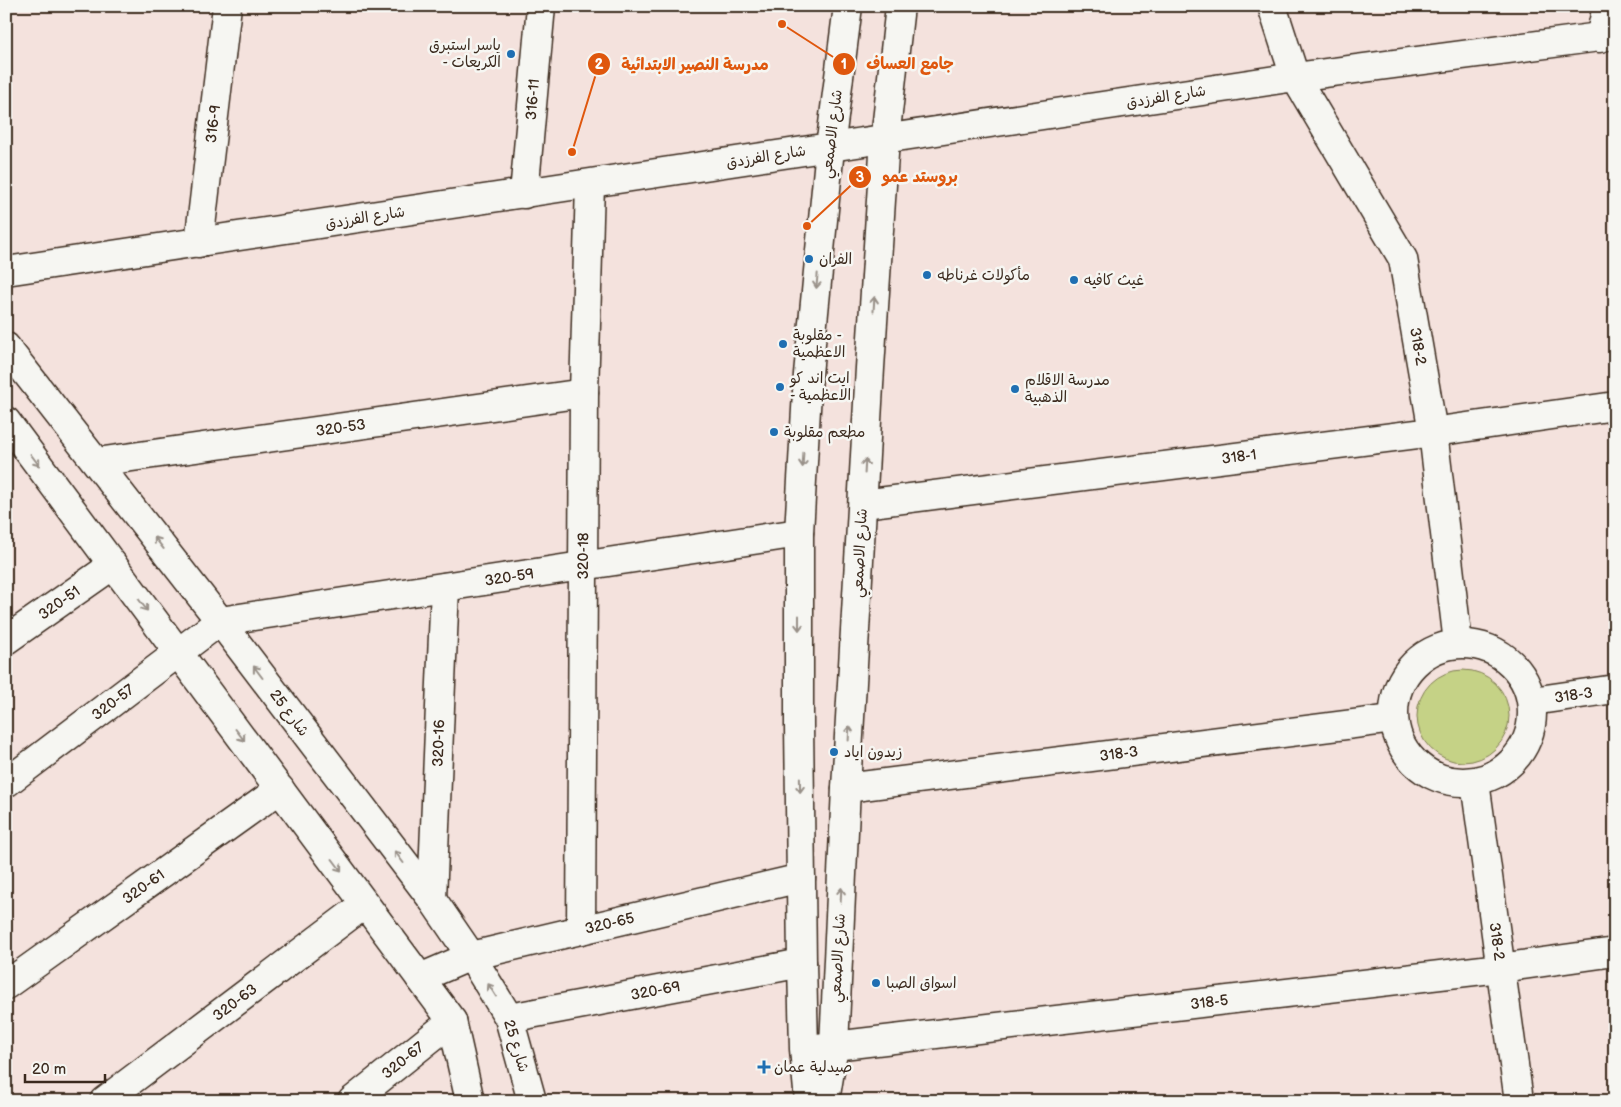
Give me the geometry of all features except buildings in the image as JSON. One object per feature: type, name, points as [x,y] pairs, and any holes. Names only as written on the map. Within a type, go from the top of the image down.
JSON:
[{"type":"street","name":"316-9","points":[[199,243],[227,6]]},
{"type":"street","name":"316-11","points":[[524,194],[542,6]]},
{"type":"street","name":"شارع الاصمعي","points":[[809,1101],[804,1049],[802,963],[799,725],[800,533],[808,374],[830,148],[848,6]]},
{"type":"street","name":"شارع الاصمعي","points":[[825,1101],[834,1046],[846,788],[885,139],[900,6]]},
{"type":"street","name":"318-2","points":[[1272,6],[1295,77],[1403,259],[1433,432],[1458,643]]},
{"type":"street","points":[[1607,6],[1608,36]]},
{"type":"street","name":"شارع الفرزدق","points":[[6,271],[1295,77],[1608,36]]},
{"type":"street","name":"320-18","points":[[581,930],[584,392],[590,184]]},
{"type":"street","name":"شارع 25","points":[[6,347],[220,621],[432,899],[471,956],[509,1018],[532,1101]]},
{"type":"street","name":"320-53","points":[[97,462],[584,392]]},
{"type":"street","name":"318-1","points":[[862,504],[1433,432],[1615,406]]},
{"type":"street","points":[[6,421],[452,1021],[470,1101]]},
{"type":"street","name":"320-59","points":[[220,621],[800,533]]},
{"type":"street","name":"320-51","points":[[6,640],[113,565]]},
{"type":"street","name":"320-16","points":[[432,899],[445,587]]},
{"type":"street","name":"320-57","points":[[6,782],[220,621]]},
{"type":"street","points":[[1458,643],[1479,644],[1498,652],[1514,665],[1526,682],[1532,701],[1532,723],[1526,744],[1513,761],[1496,774],[1475,782],[1452,782],[1430,775],[1412,760],[1399,742],[1393,719],[1394,697],[1403,676],[1418,660],[1436,648],[1458,643]]},
{"type":"street","name":"318-3","points":[[1532,701],[1615,689]]},
{"type":"street","name":"318-3","points":[[846,788],[1393,719]]},
{"type":"street","name":"318-2","points":[[1475,782],[1519,1101]]},
{"type":"street","name":"320-61","points":[[6,985],[280,789]]},
{"type":"street","name":"320-65","points":[[420,978],[471,956],[801,878]]},
{"type":"street","name":"320-63","points":[[104,1101],[365,904]]},
{"type":"street","name":"318-5","points":[[804,1049],[1500,968],[1615,952]]},
{"type":"street","name":"320-69","points":[[509,1018],[802,963]]},
{"type":"street","name":"320-67","points":[[352,1101],[452,1021]]},
{"type":"green space","points":[[1463,670],[1472,671],[1489,678],[1501,690],[1508,707],[1508,725],[1501,742],[1489,754],[1472,761],[1463,762],[1454,761],[1437,754],[1425,742],[1418,725],[1417,716],[1418,707],[1425,690],[1437,678],[1454,671]]},
{"type":"place","name":"جامع العساف","points":[[782,24]]},
{"type":"place","name":"ياسر استبرق - الكريعات","points":[[511,54]]},
{"type":"place","name":"مدرسة النصير الابتدائية","points":[[572,152]]},
{"type":"place","name":"بروستد عمو","points":[[807,226]]},
{"type":"place","name":"الفران","points":[[809,259]]},
{"type":"place","name":"مأكولات غرناطه","points":[[927,275]]},
{"type":"place","name":"غيث كافيه","points":[[1074,280]]},
{"type":"place","name":"مقلوبة - الاعظمية","points":[[783,344]]},
{"type":"place","name":"ايت اند كو - الاعظمية","points":[[780,387]]},
{"type":"place","name":"مدرسة الاقلام الذهبية","points":[[1015,389]]},
{"type":"place","name":"مطعم مقلوبة","points":[[774,432]]},
{"type":"place","name":"زيدون اياد","points":[[834,752]]},
{"type":"place","name":"اسواق الصبا","points":[[876,983]]},
{"type":"place","name":"صيدلية عمان","points":[[764,1067]]}]
